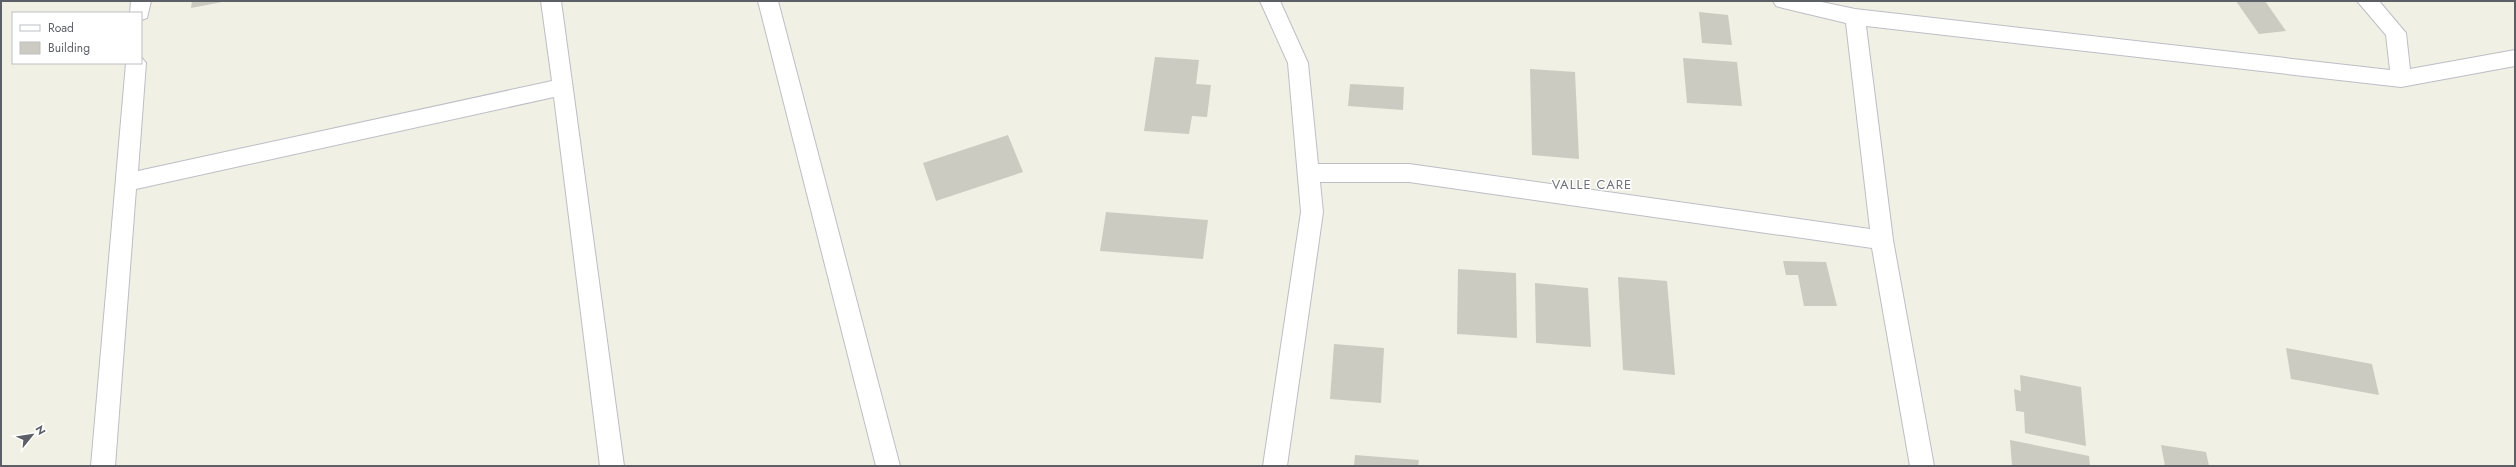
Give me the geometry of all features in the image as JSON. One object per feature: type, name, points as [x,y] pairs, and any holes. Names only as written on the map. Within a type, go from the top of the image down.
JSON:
[{"type":"street","points":[[140,12],[141,1]]},
{"type":"street","points":[[551,1],[564,87],[612,466]]},
{"type":"street","points":[[768,1],[888,466]]},
{"type":"street","points":[[1270,1],[1298,63],[1312,212],[1275,466]]},
{"type":"street","points":[[1783,1],[1854,17],[2402,79],[2515,58]]},
{"type":"street","points":[[2367,1],[2396,33],[2402,79]]},
{"type":"street","points":[[1854,17],[1882,240],[1922,466]]},
{"type":"street","points":[[102,466],[136,64]]},
{"type":"street","points":[[126,182],[564,87]]},
{"type":"street","points":[[1309,173],[1409,173],[1882,240]]},
{"type":"building","points":[[192,1],[222,1],[222,2],[191,8]]},
{"type":"building","points":[[2236,1],[2265,1],[2286,31],[2259,34]]},
{"type":"building","points":[[1699,12],[1728,15],[1732,45],[1702,43]]},
{"type":"building","points":[[1155,57],[1199,60],[1196,84],[1211,85],[1207,117],[1192,116],[1189,134],[1144,131]]},
{"type":"building","points":[[1683,58],[1737,62],[1742,106],[1687,103]]},
{"type":"building","points":[[1530,69],[1575,72],[1579,159],[1532,155]]},
{"type":"building","points":[[1350,84],[1404,87],[1403,110],[1348,106]]},
{"type":"building","points":[[1008,135],[1023,172],[936,201],[923,163]]},
{"type":"building","points":[[1106,212],[1208,220],[1203,259],[1100,251]]},
{"type":"building","points":[[1783,261],[1826,262],[1837,306],[1804,306],[1798,275],[1786,275]]},
{"type":"building","points":[[1458,269],[1516,273],[1517,338],[1457,334]]},
{"type":"building","points":[[1618,277],[1667,281],[1675,375],[1623,370]]},
{"type":"building","points":[[1535,283],[1588,288],[1591,347],[1536,343]]},
{"type":"building","points":[[1334,344],[1384,348],[1381,403],[1330,399]]},
{"type":"building","points":[[2286,348],[2372,364],[2379,395],[2291,379]]},
{"type":"building","points":[[2020,375],[2081,387],[2086,446],[2025,433],[2024,412],[2016,411],[2014,389],[2021,391]]},
{"type":"building","points":[[2010,440],[2089,456],[2090,466],[2012,466]]},
{"type":"building","points":[[2161,445],[2206,452],[2209,466],[2165,466]]},
{"type":"building","points":[[1355,455],[1419,460],[1418,466],[1354,466]]},
{"type":"district","name":"VALLE CARE","points":[[1592,184]]}]
